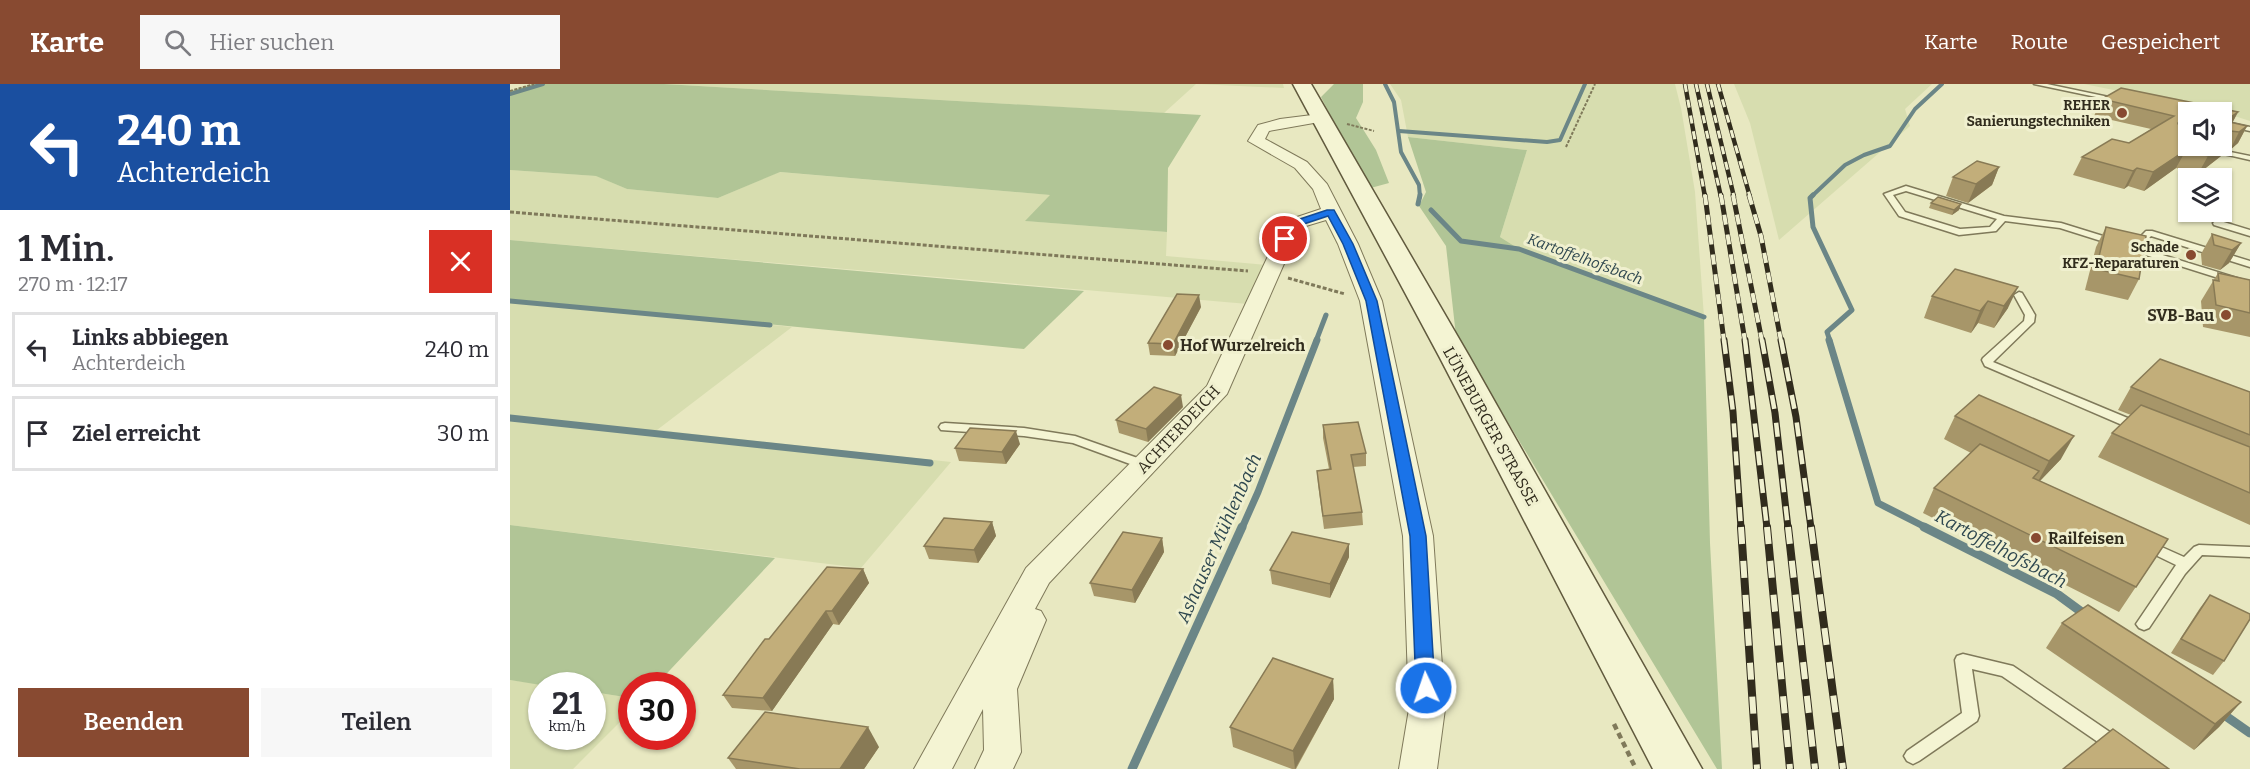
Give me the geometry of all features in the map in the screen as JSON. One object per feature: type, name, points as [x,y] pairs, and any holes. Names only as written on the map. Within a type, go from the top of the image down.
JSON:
[{"type":"main road","name":"LÜNEBURGER STRASSE","points":[[1302,84],[1454,356],[1674,762]]},
{"type":"street","points":[[1320,117],[1263,128],[1256,141],[1300,165],[1321,188],[1348,244],[1371,301],[1418,536],[1427,709],[1418,769]]},
{"type":"street","name":"ACHTERDEICH","points":[[933,769],[1037,576],[1218,389],[1272,273],[1285,239],[1300,222],[1331,212]]},
{"type":"street","points":[[994,769],[1004,752],[1000,688],[1030,621],[1037,576]]},
{"type":"lane","points":[[2037,84],[2126,102]]},
{"type":"lane","points":[[2232,125],[2250,129]]},
{"type":"lane","points":[[2232,154],[2250,158]]},
{"type":"lane","points":[[2003,218],[1993,229],[1959,232],[1902,214],[1888,194],[1906,188],[2003,218],[2061,226],[2250,285]]},
{"type":"lane","points":[[2217,223],[2250,233]]},
{"type":"lane","points":[[2133,249],[2149,233],[2250,264]]},
{"type":"lane","points":[[2019,295],[2027,308],[2029,322],[1987,360],[1989,364],[2145,430]]},
{"type":"lane","points":[[945,427],[1024,432],[1075,440],[1145,465]]},
{"type":"lane","points":[[2133,539],[2186,564]]},
{"type":"lane","points":[[2144,624],[2186,564],[2199,550],[2250,552]]},
{"type":"lane","points":[[1913,756],[1971,716],[1963,660],[2007,671],[2131,756]]},
{"type":"path","points":[[510,91],[534,84]]},
{"type":"path","points":[[1566,147],[1595,84]]},
{"type":"path","points":[[510,212],[1272,273],[1371,301]]},
{"type":"green space","points":[[532,84],[664,84],[1201,115],[1168,168],[1167,232],[1025,221],[1050,195],[780,172],[718,198],[627,189],[596,176],[510,170],[510,91]]},
{"type":"green space","points":[[664,84],[1196,84],[1164,113]]},
{"type":"green space","points":[[1196,84],[1283,84],[1284,88]]},
{"type":"green space","points":[[1334,84],[1363,84],[1363,102],[1356,118],[1376,150],[1389,183],[1367,189],[1321,97]]},
{"type":"green space","points":[[1390,84],[1675,84],[1695,192],[1704,317],[1519,249],[1500,237],[1527,150],[1408,137],[1401,100]]},
{"type":"green space","points":[[1734,84],[1932,84],[1905,109],[1910,126],[1779,240],[1750,123]]},
{"type":"green space","points":[[2084,84],[2250,84],[2250,121],[2232,115],[2232,102],[2178,103]]},
{"type":"green space","points":[[1408,137],[1527,150],[1500,237],[1519,249],[1704,317],[1710,543],[1722,769],[1717,769],[1456,336],[1446,246],[1419,206],[1426,192]]},
{"type":"green space","points":[[510,170],[597,176],[627,189],[718,198],[779,172],[1051,195],[1026,221],[1167,232],[1166,256],[1267,265],[1248,304],[510,240]]},
{"type":"green space","points":[[510,240],[1084,291],[1024,349],[510,299]]},
{"type":"green space","points":[[510,299],[792,327],[657,430],[951,462],[861,568],[510,525]]},
{"type":"green space","points":[[510,525],[775,558],[668,672],[618,672],[618,696],[606,694],[606,672],[528,672],[528,683],[510,680]]},
{"type":"green space","points":[[510,680],[528,682],[528,750],[592,750],[573,769],[510,769]]},
{"type":"green space","points":[[606,694],[618,696],[618,724],[606,736]]},
{"type":"building","points":[[2121,88],[2189,102],[2178,102],[2178,155],[2153,172],[2137,168],[2133,171],[2082,157],[2112,139],[2129,143],[2174,116],[2102,99]]},
{"type":"building","points":[[2232,123],[2247,126],[2239,132],[2232,131]]},
{"type":"building","points":[[1977,161],[1999,167],[1976,184],[1953,177]]},
{"type":"building","points":[[1938,197],[1961,204],[1954,210],[1931,203]]},
{"type":"building","points":[[2106,227],[2146,236],[2139,279],[2096,269]]},
{"type":"building","points":[[2212,234],[2241,243],[2232,250],[2214,245]]},
{"type":"building","points":[[1955,269],[2018,287],[2004,306],[1988,301],[1980,311],[1932,296]]},
{"type":"building","points":[[2218,273],[2250,280],[2250,313],[2216,305],[2213,280],[2219,281]]},
{"type":"building","points":[[1177,294],[1199,295],[1173,344],[1148,343]]},
{"type":"building","points":[[2160,359],[2250,392],[2250,435],[2131,387]]},
{"type":"building","points":[[1154,387],[1181,395],[1146,429],[1116,420]]},
{"type":"building","points":[[1979,395],[2074,436],[2049,461],[1955,416]]},
{"type":"building","points":[[2141,405],[2250,447],[2250,493],[2112,433]]},
{"type":"building","points":[[1358,422],[1366,453],[1351,455],[1362,512],[1323,516],[1317,471],[1331,469],[1323,425]]},
{"type":"building","points":[[970,428],[1016,431],[1002,452],[955,448]]},
{"type":"building","points":[[1980,444],[2039,471],[2033,478],[2168,539],[2136,587],[1934,488]]},
{"type":"building","points":[[944,518],[992,522],[974,550],[924,546]]},
{"type":"building","points":[[1123,532],[1162,538],[1132,590],[1090,583]]},
{"type":"building","points":[[1292,532],[1349,544],[1330,584],[1270,570]]},
{"type":"building","points":[[827,567],[863,569],[832,611],[826,611],[763,698],[723,695],[765,639],[769,639]]},
{"type":"building","points":[[2210,595],[2250,614],[2250,619],[2224,661],[2181,639]]},
{"type":"building","points":[[2088,605],[2241,702],[2215,724],[2062,623]]},
{"type":"building","points":[[1273,658],[1333,679],[1293,751],[1230,727]]},
{"type":"building","points":[[765,712],[868,727],[840,769],[800,769],[728,758]]},
{"type":"building","points":[[2113,729],[2169,769],[2063,769]]},
{"type":"waterway","points":[[510,94],[543,84]]},
{"type":"waterway","name":"Ashauser Mühlenbach","points":[[1385,84],[1394,102],[1401,152],[1419,185],[1420,196]]},
{"type":"waterway","name":"Ashauser Mühlenbach","points":[[1399,131],[1547,142],[1560,140],[1585,84]]},
{"type":"waterway","points":[[1811,197],[1845,165],[1864,155],[1890,146],[1915,109],[1942,84]]},
{"type":"waterway","name":"Ashauser Mühlenbach","points":[[1418,204],[1420,196]]},
{"type":"waterway","points":[[1811,197],[1813,227],[1852,310],[1827,332],[1830,341]]},
{"type":"waterway","name":"Kartoffelhofsbach","points":[[1431,210],[1461,241],[1519,249],[1704,317]]},
{"type":"waterway","points":[[510,301],[770,325]]},
{"type":"waterway","name":"Ashauser Mühlenbach","points":[[1316,341],[1326,315]]},
{"type":"waterway","name":"Ashauser Mühlenbach","points":[[1242,528],[1317,340]]},
{"type":"waterway","name":"Kartoffelhofsbach","points":[[1829,340],[1878,503],[1927,528]]},
{"type":"waterway","points":[[510,418],[930,463]]},
{"type":"waterway","name":"Ashauser Mühlenbach","points":[[1132,769],[1242,527]]},
{"type":"waterway","name":"Kartoffelhofsbach","points":[[1924,527],[2057,594],[2087,616]]},
{"type":"waterway","name":"Kartoffelhofsbach","points":[[2220,712],[2250,733]]},
{"type":"railway","points":[[1685,84],[1705,197]]},
{"type":"railway","points":[[1696,84],[1721,197]]},
{"type":"railway","points":[[1707,84],[1734,197]]},
{"type":"railway","points":[[1718,84],[1750,197]]},
{"type":"railway","points":[[1705,195],[1724,341]]},
{"type":"railway","points":[[1721,195],[1745,341]]},
{"type":"railway","points":[[1733,195],[1762,341]]},
{"type":"railway","points":[[1749,195],[1761,236],[1781,341]]},
{"type":"railway","points":[[1724,340],[1733,412],[1741,528]]},
{"type":"railway","points":[[1745,340],[1767,528]]},
{"type":"railway","points":[[1762,340],[1775,413],[1788,528]]},
{"type":"railway","points":[[1781,340],[1796,417],[1811,528]]},
{"type":"railway","points":[[1741,527],[1757,769]]},
{"type":"railway","points":[[1767,527],[1790,769]]},
{"type":"railway","points":[[1788,527],[1815,769]]},
{"type":"railway","points":[[1811,527],[1843,769]]},
{"type":"place","name":"REHER Sanierungstechniken","points":[[2122,113]]},
{"type":"place","name":"Schade KFZ-Reparaturen","points":[[2191,255]]},
{"type":"place","name":"SVB-Bau","points":[[2226,315]]},
{"type":"place","name":"Hof Wurzelreich","points":[[1168,345]]},
{"type":"place","name":"Railfeisen","points":[[2036,538]]},
{"type":"route","points":[[1285,239],[1300,222],[1331,212],[1348,244],[1371,301],[1418,536],[1426,688]]}]
